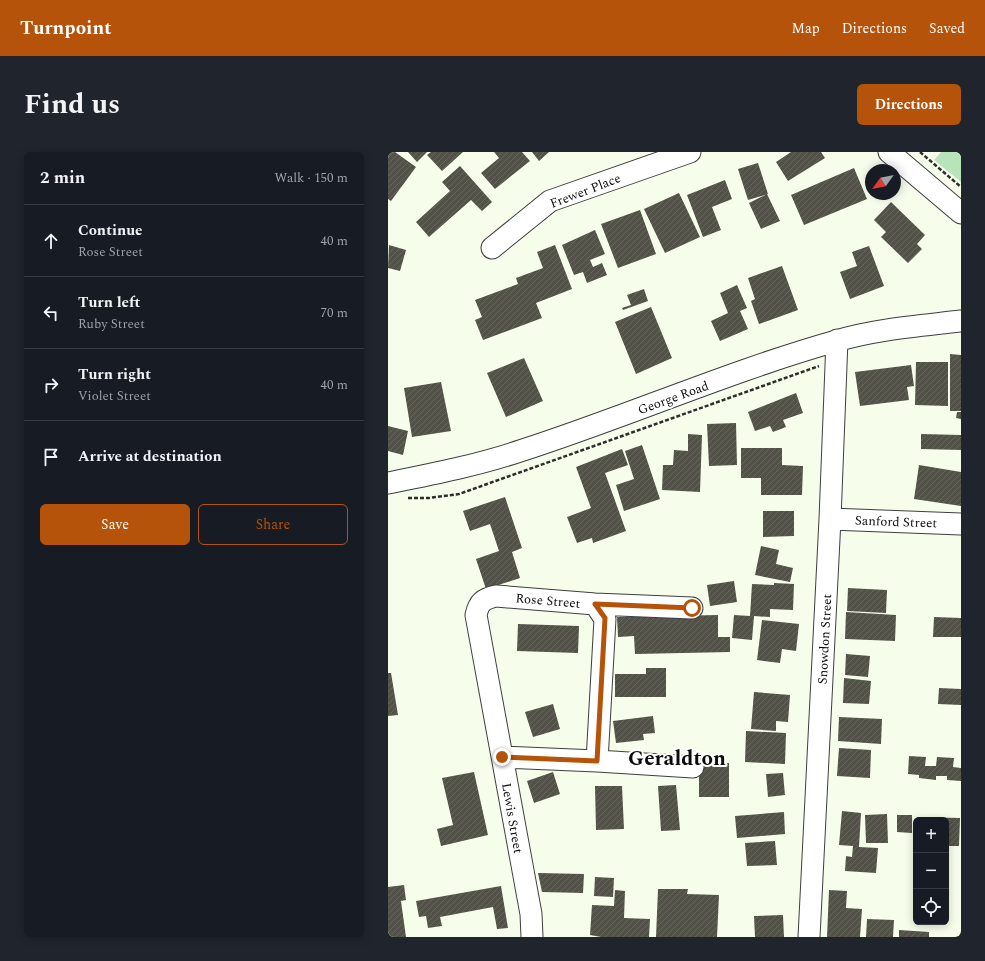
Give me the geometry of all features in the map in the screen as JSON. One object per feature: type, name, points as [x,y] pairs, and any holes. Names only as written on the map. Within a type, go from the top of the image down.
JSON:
[{"type":"street","name":"Frewer Place","points":[[492,248],[550,201],[690,152]]},
{"type":"street","points":[[889,152],[961,213]]},
{"type":"street","name":"George Road","points":[[388,482],[436,474],[522,451],[837,340],[885,330],[961,321]]},
{"type":"street","name":"Snowdon Street","points":[[809,937],[830,519],[837,340]]},
{"type":"street","name":"Sanford Street","points":[[830,519],[961,524]]},
{"type":"street","name":"Rose Street","points":[[478,604],[484,598],[496,596],[595,604],[692,608]]},
{"type":"street","name":"Lewis Street","points":[[478,604],[476,615],[531,914],[532,937]]},
{"type":"street","points":[[595,604],[605,618],[597,761]]},
{"type":"street","points":[[502,757],[693,767]]},
{"type":"path","points":[[920,152],[961,187]]},
{"type":"green space","points":[[941,152],[961,152],[961,182],[934,160]]},
{"type":"building","points":[[388,152],[395,152],[416,167],[391,201],[388,199]]},
{"type":"building","points":[[408,152],[427,152],[417,162]]},
{"type":"building","points":[[431,152],[463,152],[442,171],[427,155]]},
{"type":"building","points":[[494,152],[522,152],[530,161],[495,189],[481,173],[499,158]]},
{"type":"building","points":[[532,152],[549,152],[539,161]]},
{"type":"building","points":[[791,152],[821,152],[825,158],[788,181],[776,162]]},
{"type":"building","points":[[758,163],[768,194],[748,200],[738,169]]},
{"type":"building","points":[[460,166],[492,202],[482,211],[471,200],[429,237],[416,222],[450,191],[442,182]]},
{"type":"building","points":[[854,168],[865,194],[865,200],[804,225],[791,195]]},
{"type":"building","points":[[725,180],[732,199],[712,207],[721,230],[703,237],[687,195]]},
{"type":"building","points":[[679,193],[700,237],[665,253],[644,209]]},
{"type":"building","points":[[767,194],[780,221],[761,229],[749,203]]},
{"type":"building","points":[[891,202],[925,235],[917,244],[922,249],[908,263],[881,237],[886,232],[874,220]]},
{"type":"building","points":[[640,210],[656,254],[618,268],[601,224]]},
{"type":"building","points":[[595,230],[605,254],[590,260],[593,267],[602,263],[607,275],[587,283],[583,272],[574,275],[562,245]]},
{"type":"building","points":[[389,245],[406,250],[400,271],[388,268]]},
{"type":"building","points":[[555,245],[572,289],[536,303],[542,318],[483,340],[475,320],[482,317],[475,300],[518,284],[516,278],[543,268],[537,252]]},
{"type":"building","points":[[869,246],[884,286],[850,299],[840,272],[857,266],[852,252]]},
{"type":"building","points":[[782,266],[798,310],[759,324],[751,301],[755,299],[748,278]]},
{"type":"building","points":[[737,285],[747,308],[740,311],[748,329],[720,341],[711,321],[728,313],[720,293]]},
{"type":"building","points":[[644,289],[648,301],[623,310],[622,308],[631,305],[627,295]]},
{"type":"building","points":[[651,307],[672,358],[636,374],[615,322]]},
{"type":"building","points":[[950,354],[961,355],[961,411],[950,411]]},
{"type":"building","points":[[524,358],[543,401],[506,417],[487,373]]},
{"type":"building","points":[[916,362],[948,362],[948,406],[915,405]]},
{"type":"building","points":[[911,365],[914,386],[907,387],[909,400],[860,406],[855,372]]},
{"type":"building","points":[[441,382],[451,431],[412,437],[404,388]]},
{"type":"building","points":[[796,393],[803,413],[783,420],[786,427],[773,432],[770,426],[755,431],[748,412]]},
{"type":"building","points":[[957,412],[961,412],[961,419],[956,418]]},
{"type":"building","points":[[736,423],[737,465],[709,466],[707,424]]},
{"type":"building","points":[[388,426],[408,431],[403,455],[388,451]]},
{"type":"building","points":[[688,434],[702,435],[700,492],[662,490],[663,465],[673,465],[674,450],[688,451]]},
{"type":"building","points":[[921,434],[961,435],[961,450],[921,449]]},
{"type":"building","points":[[642,445],[660,499],[624,511],[616,485],[634,479],[625,451]]},
{"type":"building","points":[[741,448],[782,448],[782,465],[803,466],[802,495],[761,495],[761,478],[741,478]]},
{"type":"building","points":[[622,449],[628,465],[605,473],[626,531],[593,543],[592,538],[577,543],[567,517],[591,508],[576,467]]},
{"type":"building","points":[[919,465],[961,472],[961,506],[914,499]]},
{"type":"building","points":[[505,497],[522,548],[512,552],[520,578],[486,589],[476,559],[499,551],[490,524],[470,531],[463,511]]},
{"type":"building","points":[[763,511],[794,511],[794,536],[763,537]]},
{"type":"building","points":[[761,546],[779,550],[776,564],[793,568],[790,582],[755,575]]},
{"type":"building","points":[[734,581],[737,602],[710,606],[707,585]]},
{"type":"building","points":[[774,583],[794,584],[793,610],[770,609],[770,617],[754,616],[752,640],[732,638],[734,615],[750,616],[752,584],[774,585]]},
{"type":"building","points":[[848,588],[887,590],[886,613],[847,611]]},
{"type":"building","points":[[846,612],[896,615],[895,641],[845,639]]},
{"type":"building","points":[[718,615],[718,637],[730,637],[730,652],[635,654],[634,636],[618,637],[617,617]]},
{"type":"building","points":[[934,617],[961,618],[961,637],[933,637]]},
{"type":"building","points":[[762,620],[799,624],[796,651],[782,649],[780,663],[757,660]]},
{"type":"building","points":[[518,624],[579,626],[578,653],[517,651]]},
{"type":"building","points":[[846,654],[870,656],[868,677],[845,675]]},
{"type":"building","points":[[646,668],[666,668],[666,697],[615,697],[615,674],[646,674]]},
{"type":"building","points":[[388,673],[391,673],[398,715],[388,716]]},
{"type":"building","points":[[844,678],[871,681],[869,704],[843,703]]},
{"type":"building","points":[[939,688],[961,689],[961,705],[938,704]]},
{"type":"building","points":[[754,692],[790,695],[788,722],[776,721],[776,731],[751,729]]},
{"type":"building","points":[[553,704],[560,729],[533,737],[525,712]]},
{"type":"building","points":[[653,716],[655,733],[643,734],[644,740],[616,743],[613,721]]},
{"type":"building","points":[[839,717],[882,719],[881,744],[838,741]]},
{"type":"building","points":[[746,731],[786,733],[785,764],[745,762]]},
{"type":"building","points":[[839,748],[871,750],[870,778],[837,776]]},
{"type":"building","points":[[909,756],[926,757],[925,766],[936,766],[937,757],[954,758],[953,767],[961,768],[961,781],[947,780],[947,776],[936,776],[936,780],[919,778],[919,775],[908,774]]},
{"type":"building","points":[[699,763],[729,763],[729,797],[699,797]]},
{"type":"building","points":[[474,772],[488,835],[441,846],[437,829],[453,825],[442,778]]},
{"type":"building","points":[[553,772],[560,794],[534,803],[527,781]]},
{"type":"building","points":[[783,773],[785,795],[768,797],[766,774]]},
{"type":"building","points":[[676,785],[680,830],[661,831],[658,786]]},
{"type":"building","points":[[595,786],[622,786],[624,829],[596,830]]},
{"type":"building","points":[[842,811],[861,813],[859,847],[878,848],[876,873],[845,871],[846,856],[852,857],[853,846],[839,845]]},
{"type":"building","points":[[784,812],[785,834],[737,838],[735,816]]},
{"type":"building","points":[[887,814],[888,843],[866,843],[865,815]]},
{"type":"building","points":[[897,815],[912,815],[912,833],[897,832]]},
{"type":"building","points":[[949,818],[960,818],[959,846],[949,846]]},
{"type":"building","points":[[775,841],[777,865],[747,866],[745,843]]},
{"type":"building","points":[[538,873],[584,874],[583,893],[542,892]]},
{"type":"building","points":[[595,877],[614,878],[613,897],[594,896]]},
{"type":"building","points":[[404,885],[406,900],[401,901],[406,937],[388,937],[388,887]]},
{"type":"building","points":[[501,886],[508,928],[497,929],[493,907],[440,917],[442,926],[428,928],[426,916],[419,917],[416,901]]},
{"type":"building","points":[[658,889],[688,889],[687,894],[719,895],[717,937],[656,937]]},
{"type":"building","points":[[615,890],[625,891],[624,918],[650,919],[649,937],[601,937],[590,935],[592,905],[614,906]]},
{"type":"building","points":[[829,890],[847,891],[846,908],[862,909],[860,937],[827,937]]},
{"type":"building","points":[[783,915],[784,937],[755,937],[754,916]]},
{"type":"building","points":[[867,919],[894,920],[893,937],[866,937]]},
{"type":"building","points":[[899,930],[929,932],[929,937],[899,937]]},
{"type":"district","name":"Geraldton","points":[[677,758]]},
{"type":"route","points":[[502,757],[597,761],[605,618],[595,604],[692,608]]}]
